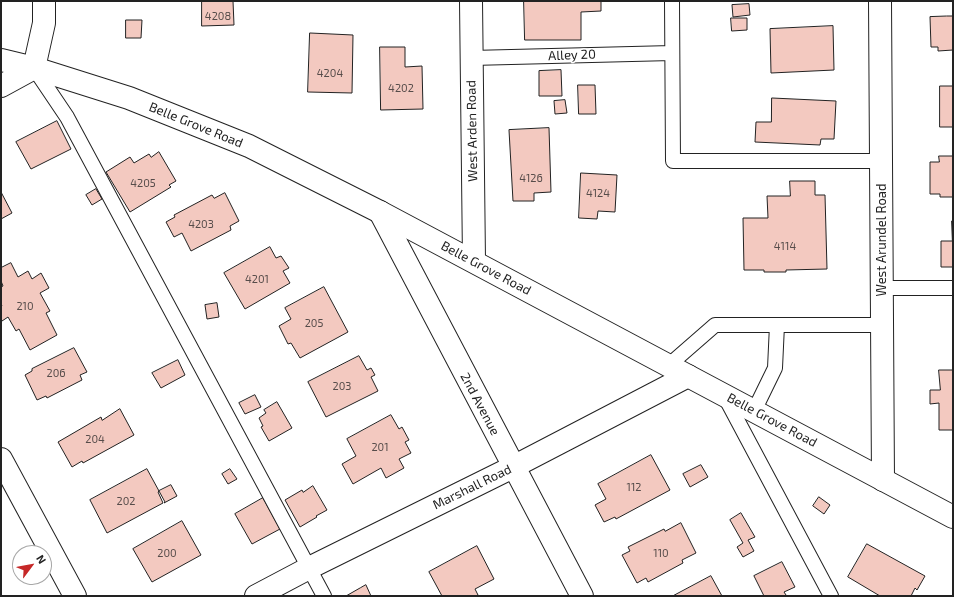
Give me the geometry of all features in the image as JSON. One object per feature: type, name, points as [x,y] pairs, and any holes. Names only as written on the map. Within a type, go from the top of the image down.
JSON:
[{"type":"street","points":[[1,86],[34,68],[44,24],[44,1]]},
{"type":"street","name":"West Arden Road","points":[[471,1],[474,261]]},
{"type":"street","name":"West Arundel Road","points":[[880,1],[883,480]]},
{"type":"street","name":"Belle Grove Road","points":[[1,60],[34,68],[129,98],[249,146],[474,261],[953,517]]},
{"type":"street","name":"2nd Avenue","points":[[380,212],[582,596]]},
{"type":"street","name":"Marshall Road","points":[[256,596],[309,568],[513,467],[688,376]]},
{"type":"street","points":[[1,459],[75,596]]},
{"type":"lane","points":[[672,1],[673,160],[881,161]]},
{"type":"lane","name":"Alley 20","points":[[471,58],[672,52]]},
{"type":"lane","points":[[34,68],[67,117],[324,596]]},
{"type":"lane","points":[[882,288],[953,288]]},
{"type":"lane","points":[[668,366],[715,324],[882,325]]},
{"type":"lane","points":[[754,411],[775,368],[777,325]]},
{"type":"lane","points":[[724,395],[831,596]]},
{"type":"building","points":[[202,1],[233,1],[234,25],[202,26]]},
{"type":"building","points":[[524,1],[601,1],[601,11],[581,12],[581,40],[525,40]]},
{"type":"building","points":[[749,4],[750,15],[733,17],[732,5]]},
{"type":"building","points":[[953,16],[953,50],[938,51],[938,47],[931,47],[930,17]]},
{"type":"building","points":[[731,18],[747,18],[747,30],[732,31]]},
{"type":"building","points":[[126,20],[142,20],[141,38],[126,38]]},
{"type":"building","points":[[833,26],[834,70],[771,73],[770,29]]},
{"type":"building","points":[[310,33],[353,35],[352,93],[308,92]]},
{"type":"building","points":[[380,47],[405,47],[405,67],[422,66],[423,109],[381,110]]},
{"type":"building","points":[[561,70],[562,96],[539,96],[539,71]]},
{"type":"building","points":[[578,85],[595,85],[596,114],[579,114]]},
{"type":"building","points":[[940,86],[953,86],[953,127],[940,127]]},
{"type":"building","points":[[772,98],[836,101],[834,139],[821,139],[820,145],[755,142],[756,122],[771,122]]},
{"type":"building","points":[[565,100],[567,113],[555,114],[554,101]]},
{"type":"building","points":[[57,121],[71,149],[31,169],[16,142]]},
{"type":"building","points":[[549,128],[551,192],[534,193],[534,201],[513,201],[509,130]]},
{"type":"building","points":[[159,152],[176,181],[169,185],[171,187],[130,212],[106,172],[130,157],[134,163],[149,154],[151,157]]},
{"type":"building","points":[[939,156],[953,156],[953,197],[940,197],[940,194],[930,194],[930,162],[939,162]]},
{"type":"building","points":[[581,173],[617,175],[615,212],[598,211],[597,219],[579,218]]},
{"type":"building","points":[[790,181],[815,181],[815,195],[825,195],[827,269],[786,270],[786,272],[744,270],[743,218],[768,218],[767,196],[790,196]]},
{"type":"building","points":[[96,189],[102,199],[92,205],[86,195]]},
{"type":"building","points":[[1,192],[12,213],[1,219]]},
{"type":"building","points":[[225,193],[239,221],[230,226],[231,230],[191,251],[182,233],[174,237],[166,222],[175,217],[174,215],[212,195],[214,198]]},
{"type":"building","points":[[952,221],[953,267],[941,267],[941,241],[952,241]]},
{"type":"building","points":[[270,247],[276,258],[281,256],[289,268],[283,271],[290,283],[245,309],[224,273]]},
{"type":"building","points":[[11,263],[18,277],[28,271],[32,279],[41,273],[49,288],[40,293],[50,311],[46,313],[57,335],[30,350],[19,329],[16,331],[8,317],[2,321],[1,319],[1,287],[3,286],[1,281],[1,268]]},
{"type":"building","points":[[324,287],[348,332],[300,358],[291,343],[288,344],[279,326],[291,319],[285,308]]},
{"type":"building","points":[[217,303],[219,317],[207,319],[205,305]]},
{"type":"building","points":[[74,348],[87,372],[80,375],[82,380],[47,398],[46,396],[37,400],[25,375],[32,371],[32,369]]},
{"type":"building","points":[[359,356],[367,370],[371,368],[375,375],[371,377],[378,391],[326,417],[308,382]]},
{"type":"building","points":[[178,360],[185,375],[161,388],[152,373]]},
{"type":"building","points":[[939,370],[953,370],[953,430],[939,430],[939,403],[930,404],[930,390],[940,390]]},
{"type":"building","points":[[255,395],[261,407],[245,414],[239,403]]},
{"type":"building","points":[[277,402],[292,428],[269,441],[261,427],[263,426],[259,418],[266,413],[264,410]]},
{"type":"building","points":[[120,409],[134,435],[83,463],[82,461],[72,467],[58,442],[101,417],[102,420]]},
{"type":"building","points":[[391,415],[399,429],[402,427],[409,440],[405,442],[411,453],[399,459],[404,468],[386,478],[381,468],[353,484],[342,464],[356,456],[347,439]]},
{"type":"building","points":[[651,455],[670,490],[616,519],[615,517],[604,522],[595,505],[606,499],[598,484]]},
{"type":"building","points":[[701,465],[708,477],[690,487],[683,474]]},
{"type":"building","points":[[147,469],[159,491],[158,492],[163,503],[107,533],[90,500]]},
{"type":"building","points":[[230,469],[237,479],[228,484],[222,474]]},
{"type":"building","points":[[171,485],[177,496],[164,503],[165,502],[159,491]]},
{"type":"building","points":[[313,486],[327,510],[300,527],[285,500],[302,490],[303,492]]},
{"type":"building","points":[[819,497],[830,505],[824,514],[813,506]]},
{"type":"building","points":[[263,498],[280,529],[252,544],[235,514]]},
{"type":"building","points":[[741,513],[755,537],[748,540],[754,551],[743,557],[737,547],[743,543],[730,520]]},
{"type":"building","points":[[182,521],[201,555],[152,582],[133,549]]},
{"type":"building","points":[[681,523],[696,553],[682,560],[683,563],[648,582],[646,578],[637,583],[622,555],[630,551],[628,547],[664,529],[665,531]]},
{"type":"building","points":[[867,544],[925,576],[917,590],[915,588],[911,596],[880,596],[848,577]]},
{"type":"building","points":[[477,546],[494,579],[475,589],[478,595],[476,596],[442,596],[429,572]]},
{"type":"building","points":[[782,562],[795,587],[784,592],[786,595],[785,596],[764,596],[754,576]]},
{"type":"building","points":[[711,576],[722,596],[673,596]]},
{"type":"building","points":[[366,585],[371,596],[346,596],[360,588]]}]
